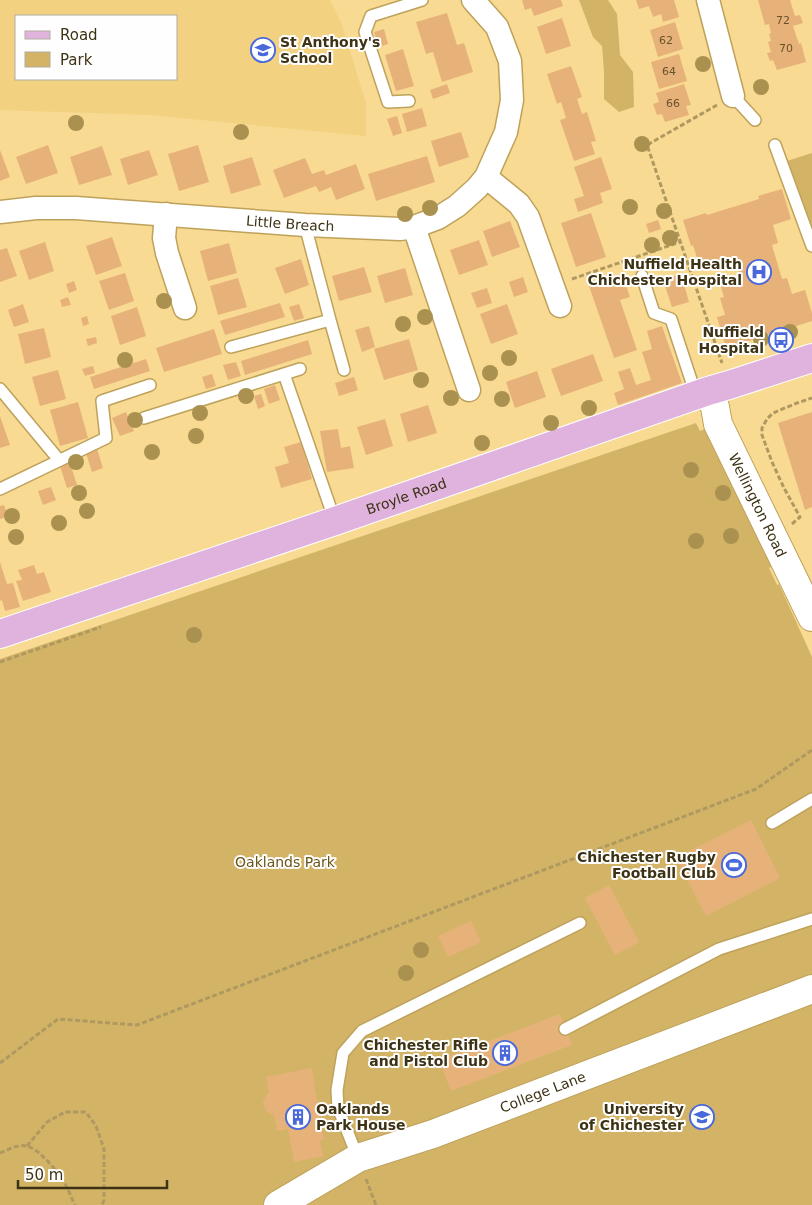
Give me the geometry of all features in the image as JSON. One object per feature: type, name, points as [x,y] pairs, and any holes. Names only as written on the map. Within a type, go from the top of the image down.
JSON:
[{"type":"main road","name":"Broyle Road","points":[[0,634],[335,521],[711,390],[812,358]]},
{"type":"street","name":"Little Breach","points":[[0,212],[36,208],[76,208],[305,225],[400,229],[414,227],[438,218],[457,206],[477,188],[486,176],[506,132],[512,100],[510,61],[497,27],[473,0]]},
{"type":"street","points":[[708,0],[733,96]]},
{"type":"street","points":[[486,176],[519,204],[528,217],[556,296]]},
{"type":"street","points":[[166,214],[164,238],[167,253],[185,308]]},
{"type":"street","points":[[414,227],[469,390]]},
{"type":"street","name":"Wellington Road","points":[[711,390],[718,424],[812,617]]},
{"type":"street","name":"College Lane","points":[[278,1205],[358,1158],[433,1134],[812,989]]},
{"type":"lane","points":[[408,101],[388,102],[365,32],[371,16],[422,0]]},
{"type":"lane","points":[[733,96],[755,120]]},
{"type":"lane","points":[[775,145],[812,246]]},
{"type":"lane","points":[[305,225],[344,370]]},
{"type":"lane","points":[[642,276],[654,314],[671,318],[711,390]]},
{"type":"lane","points":[[231,348],[330,320]]},
{"type":"lane","points":[[144,418],[300,369]]},
{"type":"lane","points":[[284,374],[335,521]]},
{"type":"lane","points":[[0,488],[106,438],[102,401],[150,385]]},
{"type":"lane","points":[[0,390],[59,460]]},
{"type":"lane","points":[[772,823],[812,799]]},
{"type":"lane","points":[[565,1029],[719,949],[812,919]]},
{"type":"lane","points":[[358,1158],[338,1108],[337,1090],[343,1053],[362,1031],[580,923]]},
{"type":"path","points":[[711,390],[680,242],[647,145],[733,96]]},
{"type":"path","points":[[556,296],[680,242]]},
{"type":"path","points":[[772,535],[796,522],[800,517],[772,462],[762,435],[762,428],[773,413],[797,402],[812,398]]},
{"type":"path","points":[[0,1063],[58,1019],[136,1025],[756,788],[812,750]]},
{"type":"path","points":[[27,1146],[47,1122],[65,1112],[86,1112],[96,1126],[104,1149],[104,1200],[102,1205]]},
{"type":"path","points":[[0,1153],[19,1146],[32,1148],[47,1161],[64,1183],[75,1205]]},
{"type":"path","points":[[368,1184],[376,1205]]},
{"type":"shaded area","name":"St Anthony's School","points":[[0,0],[330,0],[341,22],[366,103],[366,136],[149,115],[0,110]]},
{"type":"green space","points":[[579,0],[608,0],[617,14],[620,55],[633,72],[634,107],[619,112],[604,99],[602,46],[593,37]]},
{"type":"green space","points":[[812,153],[812,231],[787,161]]},
{"type":"green space","name":"Oaklands Park","points":[[696,423],[700,431],[715,424],[782,561],[769,568],[777,585],[779,584],[812,657],[812,1205],[0,1205],[0,659]]},
{"type":"building","points":[[522,0],[561,0],[563,6],[534,16],[531,8],[525,10]]},
{"type":"building","points":[[636,0],[674,0],[679,17],[663,22],[661,14],[653,17],[649,6],[639,9]]},
{"type":"building","points":[[758,0],[790,0],[795,16],[800,15],[803,23],[793,26],[799,44],[801,43],[806,62],[777,70],[773,60],[770,61],[767,53],[771,52],[768,42],[771,41],[769,34],[771,33],[769,24],[765,25]]},
{"type":"building","points":[[447,13],[457,45],[464,43],[473,72],[442,82],[433,52],[426,54],[416,22]]},
{"type":"building","points":[[562,18],[571,46],[546,54],[537,27]]},
{"type":"building","points":[[675,22],[683,49],[658,57],[650,30]]},
{"type":"building","points":[[384,29],[388,44],[379,47],[374,32]]},
{"type":"building","points":[[403,49],[414,86],[396,91],[385,55]]},
{"type":"building","points":[[679,54],[687,81],[659,89],[651,62]]},
{"type":"building","points":[[571,66],[582,97],[577,99],[582,114],[587,112],[596,141],[591,142],[595,154],[574,161],[560,120],[566,118],[561,102],[557,104],[547,74]]},
{"type":"building","points":[[447,84],[450,93],[433,99],[430,90]]},
{"type":"building","points":[[684,84],[691,105],[686,106],[689,115],[665,122],[662,114],[657,115],[653,104],[659,102],[656,93]]},
{"type":"building","points":[[422,108],[427,126],[407,132],[402,114]]},
{"type":"building","points":[[397,116],[402,133],[393,136],[387,119]]},
{"type":"building","points":[[461,132],[469,157],[439,167],[431,141]]},
{"type":"building","points":[[48,145],[58,173],[26,184],[16,157]]},
{"type":"building","points":[[198,145],[209,182],[179,191],[168,154]]},
{"type":"building","points":[[102,146],[112,175],[79,185],[70,157]]},
{"type":"building","points":[[0,150],[10,177],[0,181]]},
{"type":"building","points":[[149,150],[158,175],[128,185],[120,159]]},
{"type":"building","points":[[427,156],[435,182],[376,201],[368,174]]},
{"type":"building","points":[[252,157],[261,185],[231,194],[223,166]]},
{"type":"building","points":[[601,157],[612,189],[600,193],[603,203],[578,212],[574,199],[584,196],[574,167]]},
{"type":"building","points":[[305,158],[312,174],[324,170],[326,175],[356,164],[365,189],[336,200],[331,187],[319,192],[316,186],[284,198],[273,170]]},
{"type":"building","name":"Nuffield Health Chichester Hospital","points":[[782,189],[791,219],[773,225],[778,243],[772,245],[782,279],[787,278],[792,294],[805,290],[812,313],[812,321],[726,348],[717,317],[725,315],[720,298],[724,297],[720,284],[740,277],[734,256],[700,267],[683,220],[706,213],[707,215],[759,199],[758,196]]},
{"type":"building","points":[[591,213],[606,257],[576,267],[561,223]]},
{"type":"building","points":[[658,220],[661,229],[649,233],[646,224]]},
{"type":"building","points":[[510,221],[520,247],[492,257],[483,231]]},
{"type":"building","points":[[112,237],[122,266],[96,275],[86,246]]},
{"type":"building","points":[[479,240],[488,265],[459,275],[450,250]]},
{"type":"building","points":[[45,242],[54,271],[29,280],[19,251]]},
{"type":"building","points":[[229,243],[237,273],[208,281],[200,251]]},
{"type":"building","points":[[7,248],[17,276],[0,282],[0,250]]},
{"type":"building","points":[[301,259],[309,285],[285,294],[275,268]]},
{"type":"building","points":[[364,267],[372,292],[339,301],[332,276]]},
{"type":"building","points":[[405,268],[413,295],[385,303],[377,276]]},
{"type":"building","points":[[125,273],[134,301],[109,310],[99,281]]},
{"type":"building","points":[[622,274],[630,297],[620,300],[637,350],[614,358],[589,286]]},
{"type":"building","points":[[681,274],[689,302],[672,307],[663,280]]},
{"type":"building","points":[[523,277],[528,292],[514,297],[509,282]]},
{"type":"building","points":[[238,278],[247,307],[218,315],[210,286]]},
{"type":"building","points":[[74,281],[77,290],[69,293],[66,284]]},
{"type":"building","points":[[487,288],[492,303],[477,308],[471,293]]},
{"type":"building","points":[[68,297],[71,305],[62,307],[60,300]]},
{"type":"building","points":[[280,303],[285,317],[225,335],[220,321]]},
{"type":"building","points":[[23,304],[29,322],[14,327],[8,310]]},
{"type":"building","points":[[299,304],[304,318],[294,321],[289,307]]},
{"type":"building","points":[[507,304],[518,334],[491,344],[480,314]]},
{"type":"building","points":[[137,307],[146,336],[120,345],[111,316]]},
{"type":"building","points":[[87,316],[89,324],[83,326],[81,318]]},
{"type":"building","points":[[369,326],[375,347],[362,352],[355,330]]},
{"type":"building","points":[[662,326],[682,383],[618,405],[614,393],[624,389],[618,372],[630,368],[636,385],[651,380],[642,352],[652,349],[647,331]]},
{"type":"building","points":[[44,328],[51,357],[25,364],[18,334]]},
{"type":"building","points":[[214,329],[222,354],[164,372],[156,348]]},
{"type":"building","points":[[96,337],[97,343],[88,346],[86,339]]},
{"type":"building","points":[[409,339],[418,370],[384,380],[374,349]]},
{"type":"building","points":[[308,340],[312,354],[245,375],[241,361]]},
{"type":"building","points":[[593,354],[603,381],[561,396],[551,369]]},
{"type":"building","points":[[146,359],[150,371],[94,389],[90,377]]},
{"type":"building","points":[[236,362],[241,376],[228,380],[223,365]]},
{"type":"building","points":[[93,366],[95,373],[85,376],[82,369]]},
{"type":"building","points":[[58,370],[66,399],[40,406],[32,377]]},
{"type":"building","points":[[537,371],[546,397],[515,408],[506,382]]},
{"type":"building","points":[[212,374],[216,386],[206,389],[202,377]]},
{"type":"building","points":[[354,377],[358,390],[339,396],[335,383]]},
{"type":"building","points":[[275,385],[280,400],[269,404],[264,389]]},
{"type":"building","points":[[261,394],[265,406],[258,409],[254,396]]},
{"type":"building","points":[[78,402],[88,438],[60,446],[50,410]]},
{"type":"building","points":[[428,405],[437,433],[408,442],[400,414]]},
{"type":"building","points":[[126,412],[134,431],[120,436],[112,418]]},
{"type":"building","points":[[812,412],[812,507],[805,510],[778,423]]},
{"type":"building","points":[[0,416],[10,445],[0,448]]},
{"type":"building","points":[[385,419],[393,446],[366,455],[357,427]]},
{"type":"building","points":[[338,429],[341,448],[350,446],[354,468],[327,472],[320,431]]},
{"type":"building","points":[[301,442],[312,479],[281,488],[275,467],[289,463],[284,447]]},
{"type":"building","points":[[97,449],[103,468],[92,472],[86,453]]},
{"type":"building","points":[[70,463],[77,485],[67,488],[60,466]]},
{"type":"building","points":[[51,487],[56,500],[43,505],[38,491]]},
{"type":"building","points":[[4,505],[8,516],[0,519],[0,506]]},
{"type":"building","points":[[0,562],[7,584],[13,583],[20,607],[5,611],[2,600],[0,601]]},
{"type":"building","points":[[34,565],[37,574],[44,572],[51,592],[23,601],[16,581],[22,580],[18,570]]},
{"type":"building","points":[[751,820],[780,878],[706,916],[676,858]]},
{"type":"building","points":[[609,885],[639,942],[615,955],[585,898]]},
{"type":"building","points":[[471,921],[481,942],[448,957],[438,936]]},
{"type":"building","name":"Chichester Rifle and Pistol Club","points":[[560,1014],[572,1045],[451,1091],[439,1060]]},
{"type":"building","name":"Oaklands Park House","points":[[312,1068],[314,1087],[322,1120],[320,1120],[324,1140],[320,1140],[323,1156],[294,1162],[288,1129],[277,1131],[274,1114],[271,1115],[265,1109],[263,1102],[267,1094],[269,1094],[266,1077]]},
{"type":"place","name":"St Anthony's School","points":[[263,50]]},
{"type":"place","name":"Nuffield Health Chichester Hospital","points":[[759,272]]},
{"type":"place","name":"Nuffield Hospital","points":[[781,340]]},
{"type":"place","name":"Chichester Rugby Football Club","points":[[734,865]]},
{"type":"place","name":"Chichester Rifle and Pistol Club","points":[[505,1053]]},
{"type":"place","name":"Oaklands Park House","points":[[298,1117]]},
{"type":"place","name":"University of Chichester","points":[[702,1117]]}]
